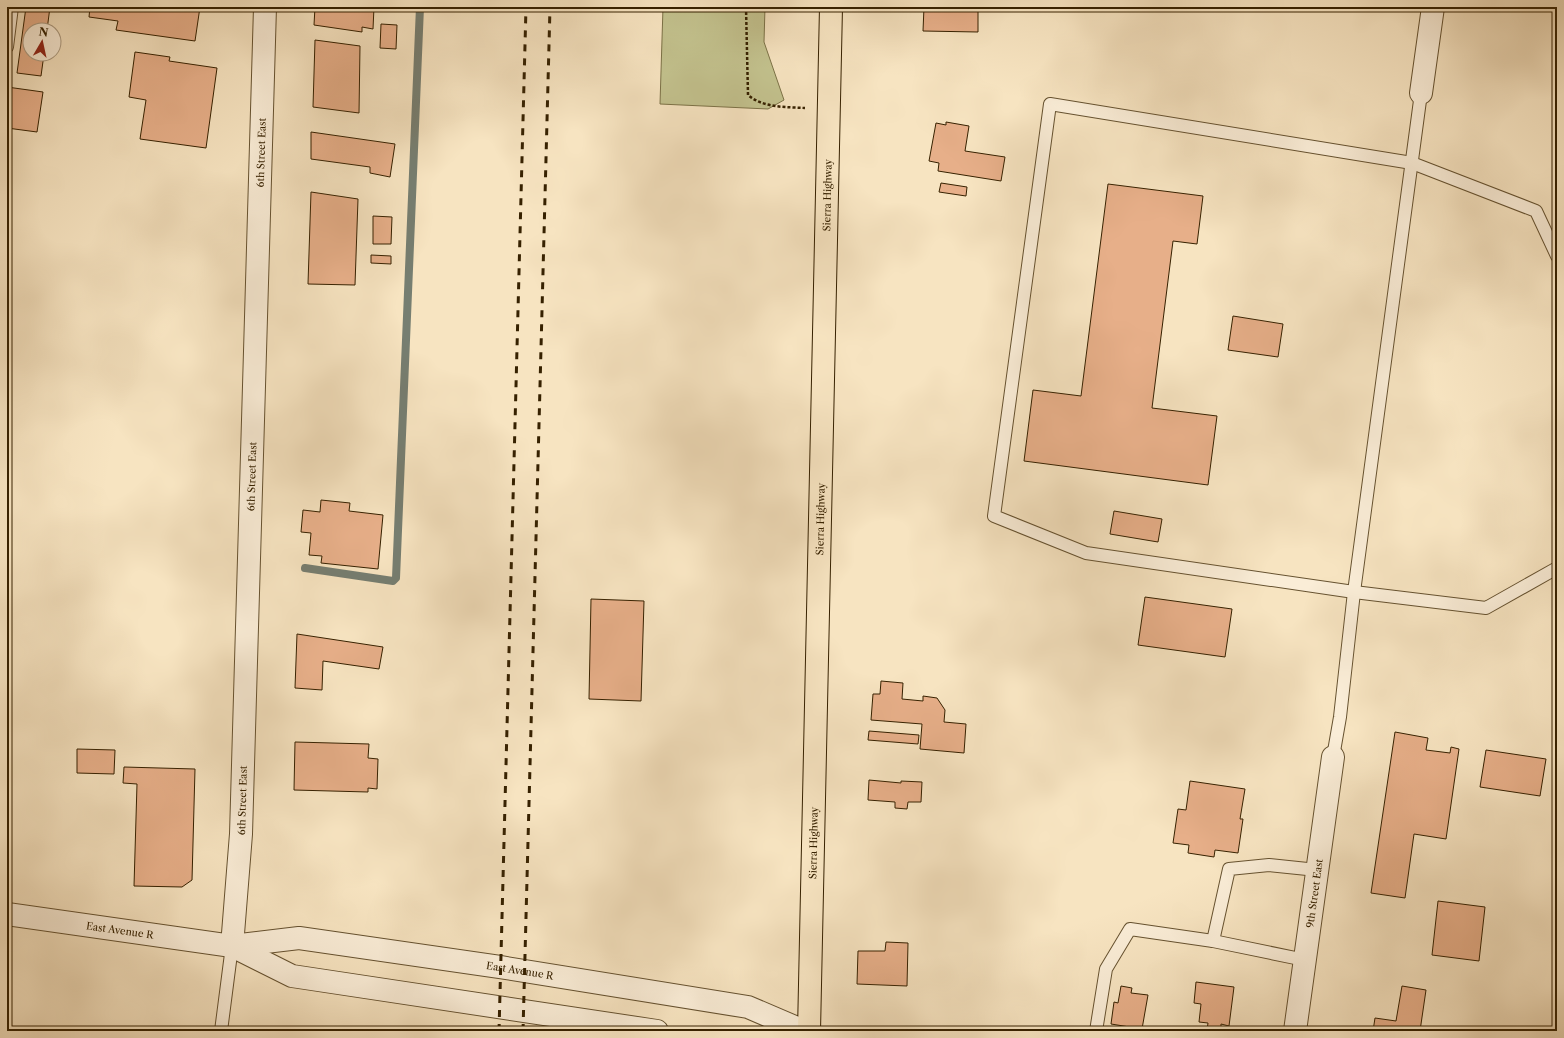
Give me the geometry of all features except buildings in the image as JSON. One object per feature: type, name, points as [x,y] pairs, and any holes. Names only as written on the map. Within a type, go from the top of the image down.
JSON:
[{"type":"highway","name":"Sierra Highway","points":[[809,1031],[831,7]]},
{"type":"street","name":"6th Street East","points":[[232,946],[241,834],[265,7]]},
{"type":"street","points":[[1421,93],[1433,7]]},
{"type":"street","name":"9th Street East","points":[[1295,1031],[1333,757]]},
{"type":"street","name":"East Avenue R","points":[[7,914],[232,946],[299,938],[500,967],[748,1007],[804,1031]]},
{"type":"street","name":"East Avenue R","points":[[232,946],[292,976],[656,1031]]},
{"type":"lane","points":[[7,47],[12,7]]},
{"type":"lane","points":[[1333,757],[1340,717],[1354,592],[1421,93]]},
{"type":"lane","points":[[1557,256],[1536,211],[1412,164],[1050,104],[994,516],[1086,553],[1354,592],[1486,608],[1557,568]]},
{"type":"lane","points":[[1213,941],[1229,869],[1269,865],[1317,870]]},
{"type":"lane","points":[[1096,1031],[1106,970],[1130,929],[1213,941],[1305,960]]},
{"type":"lane","points":[[221,1031],[232,946]]},
{"type":"path","points":[[746,7],[748,95],[753,99],[776,106]]},
{"type":"shaded area","points":[[663,7],[765,7],[764,42],[784,100],[768,109],[660,104]]},
{"type":"waterway","points":[[305,568],[393,581],[396,578],[420,7]]},
{"type":"railway","points":[[499,1031],[526,7]]},
{"type":"railway","points":[[523,1031],[550,7]]}]
